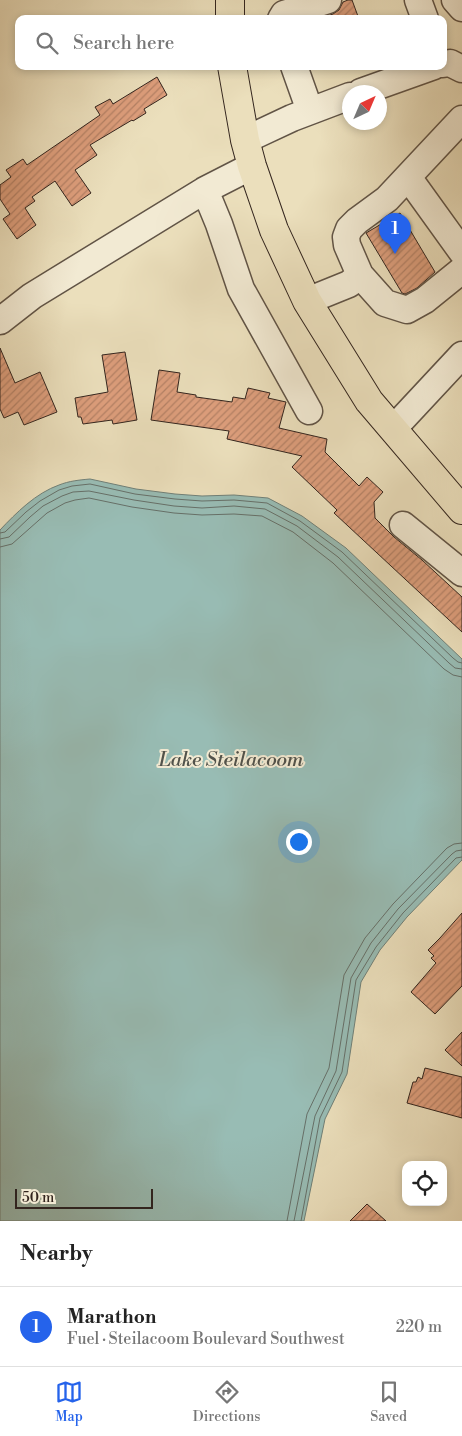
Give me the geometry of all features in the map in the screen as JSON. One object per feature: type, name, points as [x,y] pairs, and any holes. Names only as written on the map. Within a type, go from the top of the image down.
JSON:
[{"type":"main road","points":[[230,0],[230,15]]},
{"type":"main road","points":[[232,70],[245,140],[252,166],[274,230],[307,302],[369,401],[462,510]]},
{"type":"street","points":[[283,15],[328,0]]},
{"type":"street","points":[[418,0],[424,15]]},
{"type":"street","points":[[455,0],[462,8]]},
{"type":"street","points":[[295,70],[310,111]]},
{"type":"street","points":[[382,85],[426,70]]},
{"type":"street","points":[[245,140],[342,99]]},
{"type":"street","points":[[462,118],[387,199],[349,228],[346,237],[360,275],[385,303],[407,310],[425,300],[462,270]]},
{"type":"street","points":[[0,321],[32,296],[205,190],[252,166]]},
{"type":"street","points":[[408,177],[462,252]]},
{"type":"street","points":[[205,190],[219,224],[241,290],[309,411]]},
{"type":"street","points":[[307,302],[350,284],[360,275]]},
{"type":"street","points":[[393,429],[462,354]]},
{"type":"street","points":[[403,525],[462,573]]},
{"type":"water","name":"Lake Steilacoom","points":[[90,479],[136,489],[175,494],[202,496],[234,495],[268,498],[302,516],[346,548],[462,659],[462,860],[407,917],[380,950],[361,982],[347,1074],[325,1119],[304,1221],[0,1221],[0,530],[20,510],[42,493],[67,483]]},
{"type":"building","points":[[352,0],[358,15],[330,15],[339,10],[343,2]]},
{"type":"building","points":[[157,77],[167,95],[144,109],[146,113],[90,145],[97,155],[75,170],[91,193],[72,206],[55,181],[32,197],[35,201],[25,208],[36,225],[17,239],[3,219],[10,214],[0,199],[0,185],[11,177],[6,170],[23,159],[27,165],[100,115],[95,107],[110,99],[113,104]]},
{"type":"building","points":[[400,213],[435,272],[417,288],[405,294],[402,293],[366,233]]},
{"type":"building","points":[[0,348],[15,383],[40,372],[57,412],[24,425],[18,412],[4,418],[0,409]]},
{"type":"building","points":[[125,352],[137,420],[113,424],[112,420],[83,424],[81,417],[78,417],[75,398],[108,392],[102,355]]},
{"type":"building","points":[[159,370],[180,373],[177,392],[196,395],[196,397],[232,402],[233,397],[245,399],[248,388],[270,393],[268,398],[286,402],[279,428],[327,439],[325,452],[359,486],[367,477],[383,492],[374,502],[375,518],[462,597],[462,632],[334,513],[337,510],[292,467],[302,456],[227,439],[229,431],[151,420]]},
{"type":"building","points":[[462,913],[462,986],[435,1014],[411,992],[436,963],[431,958],[434,956],[428,950]]},
{"type":"building","points":[[462,1032],[462,1066],[445,1050]]},
{"type":"building","points":[[425,1068],[462,1077],[462,1118],[407,1103],[413,1082],[416,1082],[418,1077],[422,1079]]},
{"type":"building","points":[[367,1204],[386,1221],[350,1221]]},
{"type":"place","name":"Marathon","points":[[395,254]]}]
